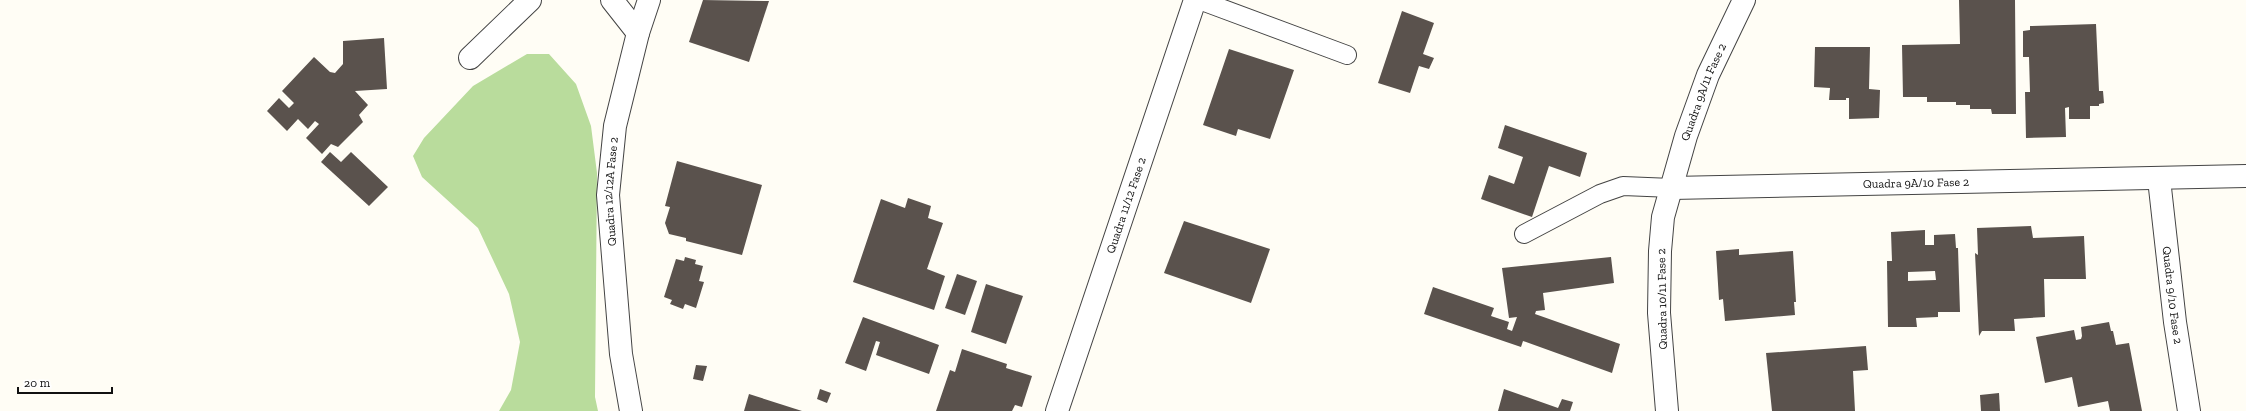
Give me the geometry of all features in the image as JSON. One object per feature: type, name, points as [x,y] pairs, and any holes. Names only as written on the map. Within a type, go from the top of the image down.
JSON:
[{"type":"street","points":[[470,58],[530,0]]},
{"type":"street","points":[[612,0],[638,33]]},
{"type":"street","name":"Quadra 12/12A Fase 2","points":[[631,411],[621,354],[608,195],[615,126],[638,33],[650,0]]},
{"type":"street","name":"Quadra 11/12 Fase 2","points":[[1057,411],[1195,0]]},
{"type":"street","name":"Quadra 9A/11 Fase 2","points":[[1672,188],[1686,136],[1708,75],[1744,0]]},
{"type":"street","name":"Quadra 9A/10 Fase 2","points":[[1672,188],[2246,176]]},
{"type":"street","name":"Quadra 9/10 Fase 2","points":[[2159,179],[2175,322],[2189,411]]},
{"type":"street","name":"Quadra 10/11 Fase 2","points":[[1667,411],[1659,313],[1660,251],[1663,216],[1672,188]]},
{"type":"lane","points":[[1199,0],[1216,5],[1347,55]]},
{"type":"lane","points":[[1524,234],[1600,194],[1623,186],[1672,188]]},
{"type":"green space","points":[[527,54],[549,54],[576,84],[591,126],[597,173],[595,397],[598,411],[499,411],[511,390],[520,342],[509,294],[478,228],[422,177],[413,156],[424,138],[473,86]]},
{"type":"building","points":[[703,0],[769,1],[749,62],[689,42]]},
{"type":"building","points":[[1959,0],[2015,0],[2016,114],[1992,114],[1991,109],[1970,109],[1970,105],[1956,105],[1956,102],[1927,102],[1927,97],[1903,97],[1902,45],[1960,44]]},
{"type":"building","points":[[1402,11],[1434,23],[1423,54],[1434,58],[1429,69],[1419,66],[1410,93],[1378,83]]},
{"type":"building","points":[[2096,24],[2099,91],[2103,91],[2104,103],[2099,104],[2099,106],[2090,106],[2090,119],[2069,119],[2069,107],[2065,108],[2066,137],[2026,138],[2025,92],[2030,92],[2029,57],[2023,57],[2023,31],[2030,30],[2030,26]]},
{"type":"building","points":[[384,38],[387,89],[355,91],[368,105],[359,115],[363,122],[338,147],[331,144],[322,154],[306,138],[319,124],[315,121],[308,129],[298,119],[287,131],[267,111],[279,98],[289,108],[294,103],[282,91],[314,57],[330,72],[335,73],[343,64],[343,41]]},
{"type":"building","points":[[1815,47],[1870,47],[1869,89],[1880,90],[1879,118],[1849,119],[1849,98],[1846,98],[1846,100],[1829,100],[1830,88],[1814,87]]},
{"type":"building","points":[[1229,49],[1294,70],[1270,139],[1238,129],[1236,136],[1203,125]]},
{"type":"building","points":[[1505,125],[1587,153],[1580,177],[1549,166],[1532,217],[1481,199],[1489,175],[1514,184],[1523,157],[1498,148]]},
{"type":"building","points":[[330,152],[341,162],[351,152],[388,187],[369,206],[321,162]]},
{"type":"building","points":[[677,161],[762,185],[742,255],[686,241],[686,238],[669,234],[665,223],[670,207],[665,206]]},
{"type":"building","points":[[908,198],[931,206],[928,218],[943,223],[927,269],[945,276],[934,310],[853,282],[881,199],[905,208]]},
{"type":"building","points":[[1184,221],[1270,249],[1251,303],[1164,273]]},
{"type":"building","points":[[2031,226],[2033,238],[2084,236],[2086,279],[2044,279],[2045,317],[2014,319],[2015,331],[1982,331],[1979,336],[1975,253],[1978,255],[1977,228]]},
{"type":"building","points":[[1925,230],[1925,245],[1934,245],[1934,235],[1955,234],[1956,248],[1958,248],[1960,312],[1938,312],[1938,317],[1916,318],[1917,327],[1888,327],[1887,261],[1892,261],[1891,232]],"holes":[[[1935,271],[1936,280],[1908,281],[1908,272]]]},
{"type":"building","points":[[1739,249],[1739,255],[1793,251],[1796,302],[1794,302],[1795,315],[1725,321],[1723,299],[1719,300],[1716,251]]},
{"type":"building","points":[[685,257],[696,260],[695,264],[703,266],[699,281],[704,282],[696,308],[685,304],[683,309],[670,304],[672,300],[664,297],[676,259],[684,261]]},
{"type":"building","points":[[1611,257],[1614,283],[1543,293],[1545,310],[1536,311],[1535,314],[1620,344],[1612,373],[1523,341],[1521,347],[1424,314],[1433,287],[1494,308],[1491,316],[1509,322],[1507,329],[1512,331],[1517,317],[1509,318],[1502,268]]},
{"type":"building","points":[[957,274],[977,281],[965,315],[945,308]]},
{"type":"building","points":[[986,284],[1023,296],[1006,344],[971,332]]},
{"type":"building","points":[[863,317],[939,345],[929,374],[876,355],[880,342],[876,341],[866,371],[845,363]]},
{"type":"building","points":[[2109,322],[2111,331],[2113,331],[2116,345],[2129,343],[2142,411],[2110,411],[2108,401],[2078,407],[2072,377],[2045,383],[2036,337],[2074,330],[2076,340],[2081,339],[2081,327]]},
{"type":"building","points":[[1866,346],[1868,370],[1853,371],[1855,411],[1772,411],[1766,353]]},
{"type":"building","points":[[962,349],[1007,364],[1006,368],[1032,376],[1022,407],[1015,405],[1012,411],[936,411],[950,370],[955,372]]},
{"type":"building","points":[[696,365],[707,366],[703,381],[693,379]]},
{"type":"building","points":[[820,389],[831,393],[827,403],[817,399]]},
{"type":"building","points":[[1504,389],[1558,408],[1562,399],[1573,402],[1570,411],[1498,411]]},
{"type":"building","points":[[1999,393],[2000,411],[1981,411],[1980,395]]},
{"type":"building","points":[[749,394],[802,411],[744,411]]}]
